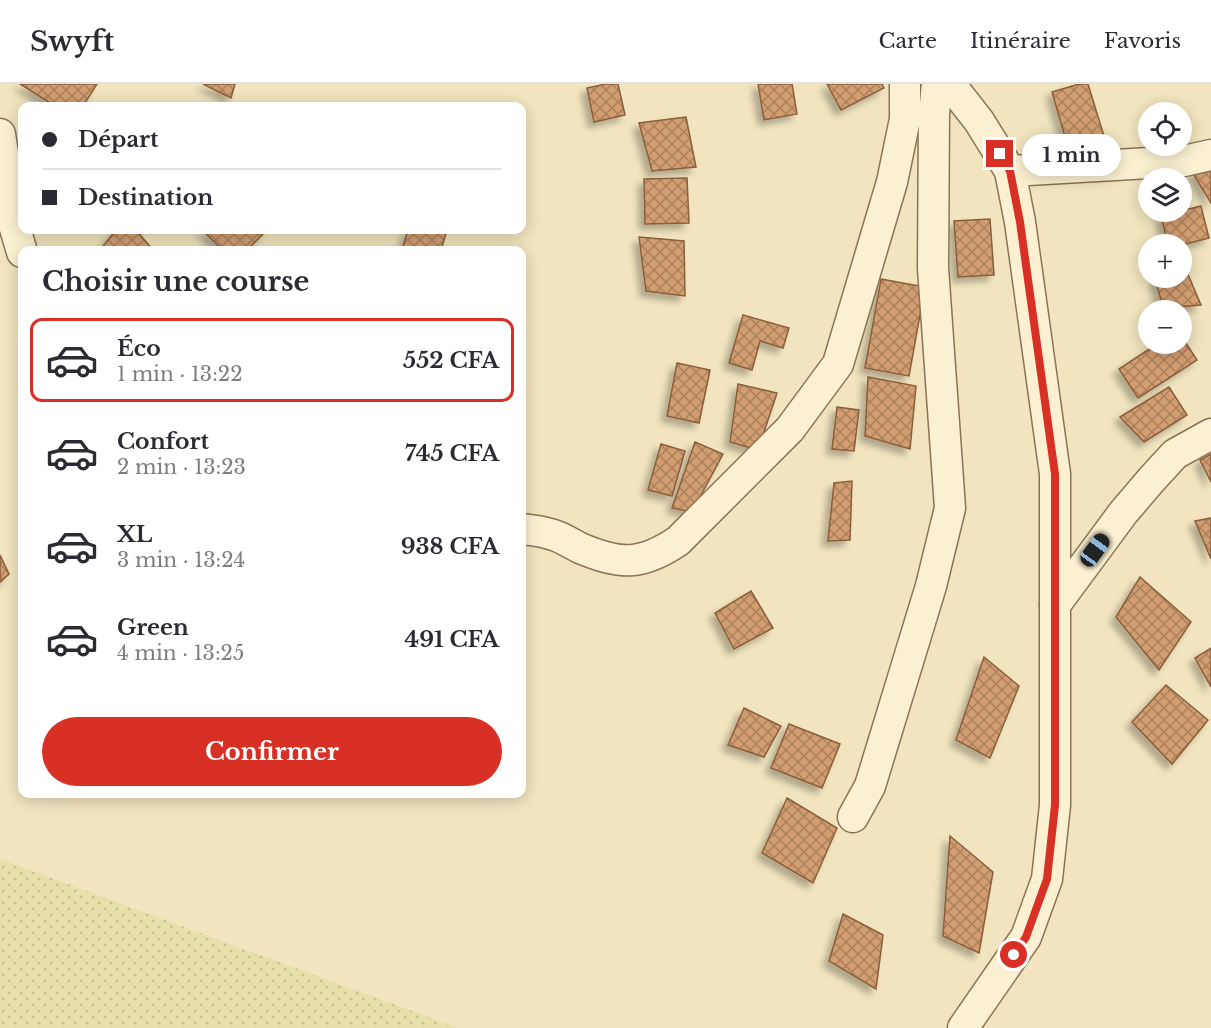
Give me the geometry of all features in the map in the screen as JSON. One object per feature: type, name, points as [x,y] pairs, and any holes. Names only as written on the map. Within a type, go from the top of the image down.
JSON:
[{"type":"street","points":[[526,530],[552,534],[581,548],[611,558],[630,561],[658,554],[678,541],[790,429],[838,364],[892,182],[905,119],[905,84]]},
{"type":"street","points":[[852,818],[870,786],[938,558],[950,508],[933,268],[933,114],[937,84]]},
{"type":"street","points":[[950,84],[979,121],[1010,171],[1020,222],[1055,474],[1055,805],[1047,879],[1026,937],[963,1028]]},
{"type":"street","points":[[0,134],[14,225],[20,246]]},
{"type":"street","points":[[1010,171],[1184,161],[1211,155]]},
{"type":"street","points":[[1055,605],[1123,513],[1152,478],[1175,454],[1211,434]]},
{"type":"shaded area","points":[[0,859],[458,1028],[0,1028]]},
{"type":"building","points":[[20,84],[97,84],[86,102],[49,102]]},
{"type":"building","points":[[203,84],[235,84],[231,98]]},
{"type":"building","points":[[618,84],[625,115],[594,122],[587,88]]},
{"type":"building","points":[[758,84],[792,84],[797,114],[764,120]]},
{"type":"building","points":[[827,84],[882,84],[884,88],[841,110]]},
{"type":"building","points":[[1079,84],[1088,84],[1104,136],[1068,147],[1052,92]]},
{"type":"building","points":[[686,117],[696,167],[652,171],[639,123]]},
{"type":"building","points":[[1211,167],[1211,203],[1192,172]]},
{"type":"building","points":[[687,178],[689,223],[645,224],[644,179]]},
{"type":"building","points":[[1201,206],[1209,238],[1192,242],[1192,234],[1166,234],[1162,222],[1192,222],[1192,208]]},
{"type":"building","points":[[990,219],[994,275],[958,277],[954,221]]},
{"type":"building","points":[[113,234],[139,234],[150,246],[103,246]]},
{"type":"building","points":[[206,234],[263,234],[251,246],[219,246]]},
{"type":"building","points":[[407,234],[446,234],[442,246],[403,246]]},
{"type":"building","points":[[639,237],[684,241],[685,296],[646,291]]},
{"type":"building","points":[[881,279],[925,287],[909,376],[865,368]]},
{"type":"building","points":[[1192,284],[1201,305],[1192,306],[1192,300],[1161,300],[1158,288],[1192,288]]},
{"type":"building","points":[[743,315],[789,328],[783,348],[760,341],[752,370],[729,363]]},
{"type":"building","points":[[1192,352],[1197,360],[1138,398],[1119,369],[1142,354]]},
{"type":"building","points":[[677,363],[710,370],[699,423],[667,416]]},
{"type":"building","points":[[868,377],[916,386],[910,449],[865,436]]},
{"type":"building","points":[[738,384],[777,393],[758,450],[730,442]]},
{"type":"building","points":[[1169,387],[1187,415],[1144,442],[1120,417]]},
{"type":"building","points":[[837,407],[859,410],[854,451],[832,449]]},
{"type":"building","points":[[695,442],[723,454],[692,512],[672,508]]},
{"type":"building","points":[[661,444],[685,451],[672,496],[648,490]]},
{"type":"building","points":[[1211,454],[1211,482],[1200,460]]},
{"type":"building","points":[[852,481],[850,540],[828,541],[834,483]]},
{"type":"building","points":[[1211,518],[1211,559],[1195,521]]},
{"type":"building","points":[[0,555],[9,574],[0,582]]},
{"type":"building","points":[[1140,577],[1191,622],[1159,670],[1116,617]]},
{"type":"building","points":[[751,591],[773,628],[734,649],[715,613]]},
{"type":"building","points":[[1211,648],[1211,687],[1195,658]]},
{"type":"building","points":[[984,657],[1019,686],[990,758],[956,740]]},
{"type":"building","points":[[1166,685],[1208,720],[1172,764],[1132,722]]},
{"type":"building","points":[[744,708],[781,726],[764,757],[728,745]]},
{"type":"building","points":[[789,724],[840,744],[822,788],[771,768]]},
{"type":"building","points":[[787,798],[837,828],[813,883],[762,853]]},
{"type":"building","points":[[950,836],[993,872],[979,953],[943,936]]},
{"type":"building","points":[[843,914],[883,935],[876,989],[829,961]]},
{"type":"route","points":[[1000,154],[1010,171],[1020,222],[1055,474],[1055,805],[1047,879],[1026,937],[1014,955]]}]
